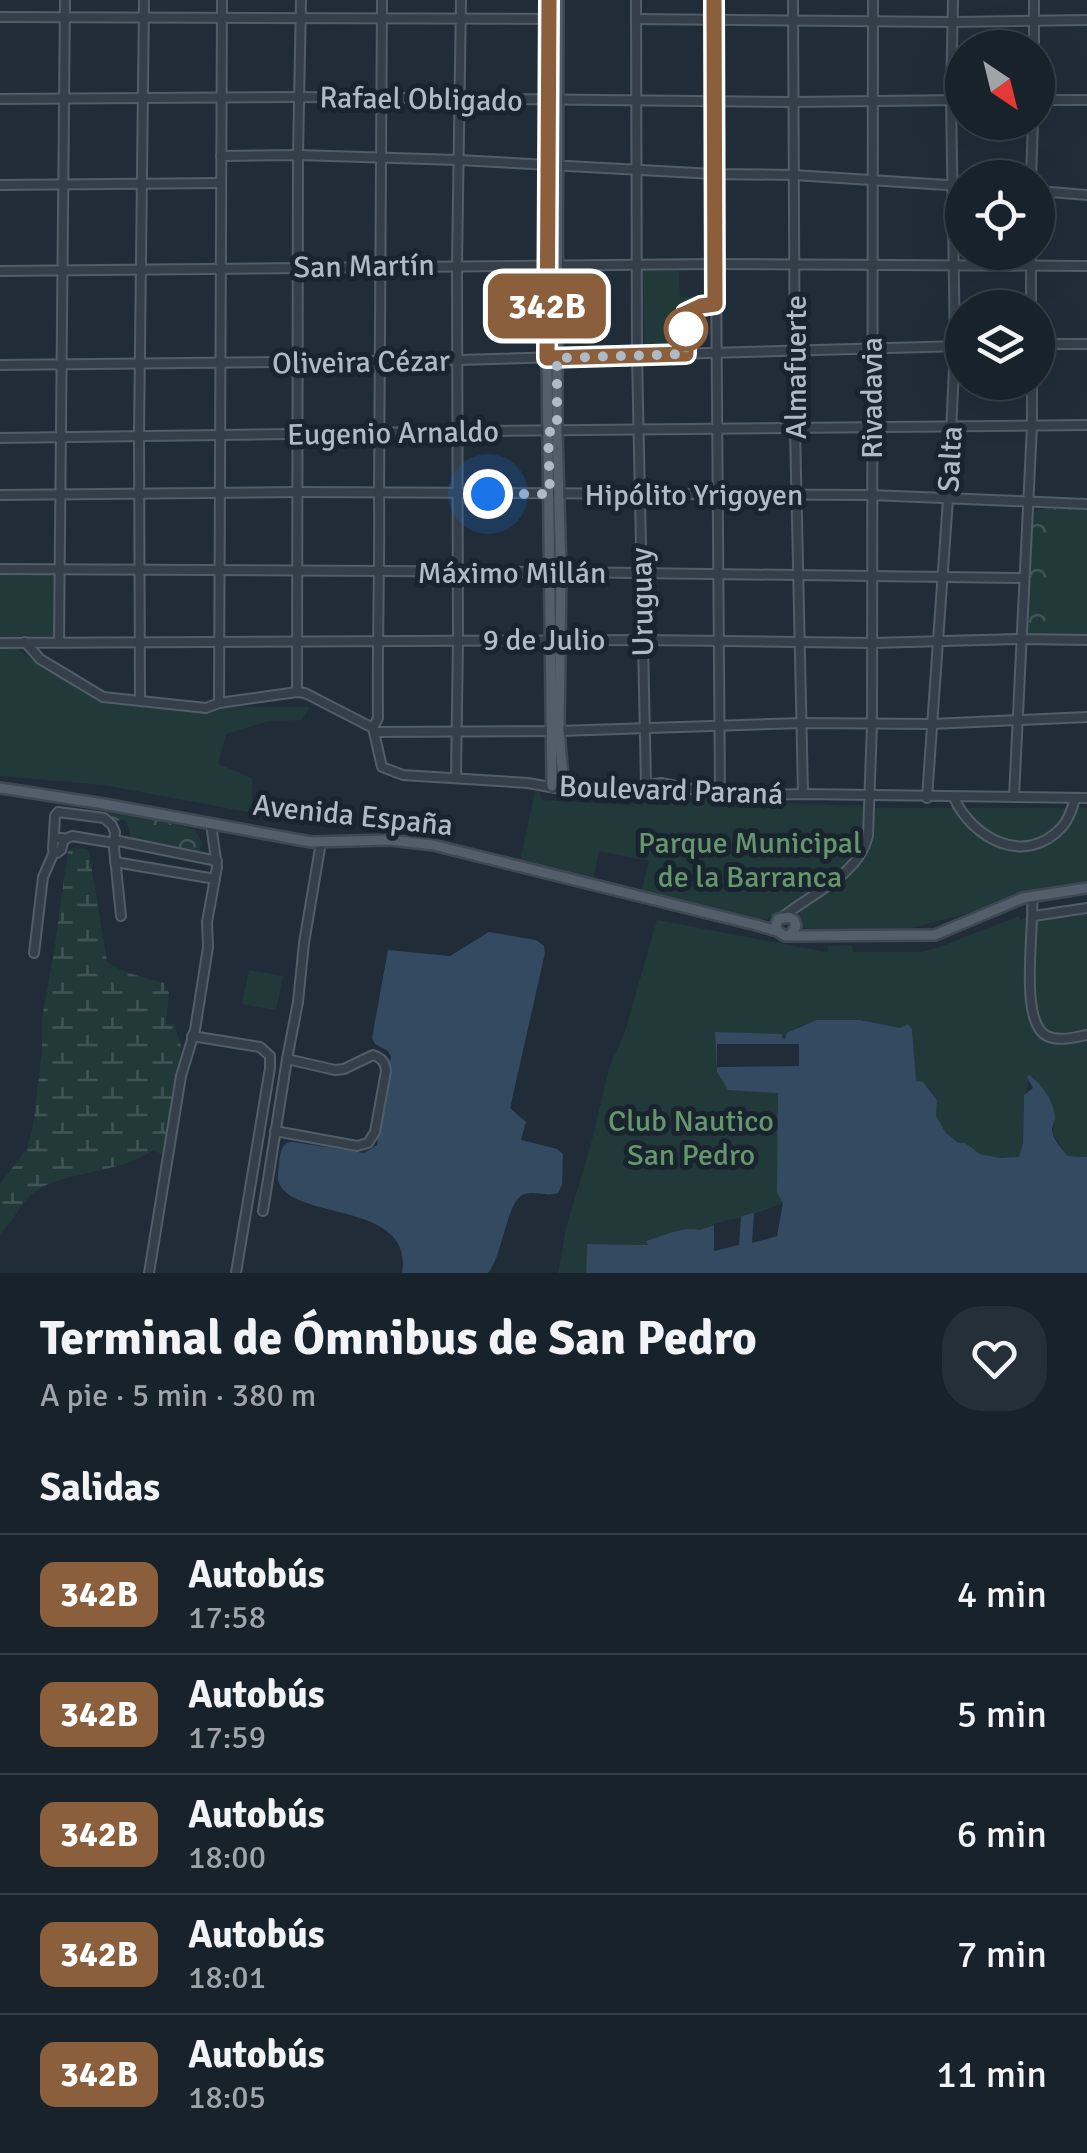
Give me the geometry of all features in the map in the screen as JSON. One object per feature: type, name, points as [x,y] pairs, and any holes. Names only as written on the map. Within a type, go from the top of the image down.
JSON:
[{"type":"main road","points":[[549,0],[553,19],[556,572],[552,786]]},
{"type":"main road","points":[[553,19],[558,0]]},
{"type":"main road","points":[[555,731],[564,789]]},
{"type":"main road","name":"Avenida España","points":[[0,788],[321,842],[390,840],[433,845],[756,925],[836,936],[935,935],[1006,904],[1087,888]]},
{"type":"street","points":[[59,642],[65,0]]},
{"type":"street","points":[[140,700],[144,0]]},
{"type":"street","points":[[220,702],[222,0]]},
{"type":"street","points":[[297,692],[301,0]]},
{"type":"street","points":[[374,730],[378,718],[380,572],[382,0]]},
{"type":"street","points":[[456,778],[460,0]]},
{"type":"street","name":"Uruguay","points":[[636,0],[637,355],[646,785]]},
{"type":"street","points":[[714,0],[720,795]]},
{"type":"street","name":"Almafuerte","points":[[794,0],[795,428],[803,794]]},
{"type":"street","name":"Rivadavia","points":[[789,927],[800,903],[843,874],[860,856],[868,836],[872,724],[873,0]]},
{"type":"street","name":"Salta","points":[[953,0],[953,30]]},
{"type":"street","points":[[1034,0],[1034,30]]},
{"type":"street","points":[[0,17],[553,19]]},
{"type":"street","points":[[636,19],[1087,20]]},
{"type":"street","name":"Rafael Obligado","points":[[0,98],[945,100]]},
{"type":"street","points":[[1055,100],[1087,100]]},
{"type":"street","points":[[221,156],[458,160],[945,186]]},
{"type":"street","points":[[0,184],[221,183]]},
{"type":"street","points":[[1055,192],[1087,195]]},
{"type":"street","name":"San Martín","points":[[0,270],[945,263]]},
{"type":"street","name":"San Martín","points":[[1055,265],[1087,266]]},
{"type":"street","points":[[1055,344],[1087,344]]},
{"type":"street","name":"Oliveira Cézar","points":[[0,365],[458,360],[945,347]]},
{"type":"street","name":"Salta","points":[[928,798],[954,400]]},
{"type":"street","points":[[1014,797],[1032,400]]},
{"type":"street","name":"Eugenio Arnaldo","points":[[0,438],[1087,425]]},
{"type":"street","name":"Hipólito Yrigoyen","points":[[0,494],[871,496],[1087,504]]},
{"type":"street","name":"Máximo Millán","points":[[0,570],[1024,578]]},
{"type":"street","name":"9 de Julio","points":[[0,643],[1087,640]]},
{"type":"street","points":[[25,642],[40,659],[96,694],[114,699],[206,708],[220,702],[297,692],[310,695],[374,730],[555,731],[1087,717]]},
{"type":"street","name":"Boulevard Paraná","points":[[374,730],[380,763],[403,774],[626,793],[646,785],[670,784],[720,795],[1087,798]]},
{"type":"street","points":[[954,798],[980,832],[995,842],[1020,847],[1041,842],[1062,827],[1075,799]]},
{"type":"street","points":[[34,952],[43,877],[59,839],[55,816],[61,812],[109,821],[114,828],[121,916]]},
{"type":"street","points":[[150,1273],[181,1076],[208,946],[217,861],[211,824]]},
{"type":"street","points":[[59,839],[72,836],[217,861]]},
{"type":"street","points":[[263,1211],[321,842]]},
{"type":"street","points":[[115,862],[215,879]]},
{"type":"street","points":[[1032,897],[1030,944],[1035,1022],[1044,1035],[1053,1038],[1087,1035]]},
{"type":"street","points":[[1034,916],[1087,908]]},
{"type":"street","points":[[192,1036],[260,1047],[270,1056],[236,1273]]},
{"type":"street","points":[[275,1131],[356,1146],[368,1143],[375,1132],[386,1070],[380,1058],[373,1055],[335,1070],[287,1059]]},
{"type":"green space","points":[[643,271],[679,271],[680,297],[710,296],[681,310],[678,351],[645,351]]},
{"type":"green space","points":[[1041,509],[1087,509],[1087,635],[1024,636],[1033,513]]},
{"type":"green space","points":[[1041,509],[1087,509],[1087,515],[1072,514],[1045,525],[1046,573],[1056,586],[1045,621],[1029,636],[1025,630],[1033,513]]},
{"type":"green space","points":[[55,572],[54,637],[0,637],[0,574]]},
{"type":"green space","points":[[0,648],[15,648],[97,701],[111,704],[212,712],[222,707],[310,707],[302,720],[269,721],[226,734],[218,764],[252,778],[253,813],[104,785],[0,776]]},
{"type":"green space","name":"Parque Municipal de la Barranca","points":[[535,791],[540,792],[542,800],[629,805],[660,793],[688,794],[715,801],[865,806],[864,834],[856,855],[842,869],[777,914],[755,922],[641,893],[649,861],[599,851],[593,880],[520,862]]},
{"type":"green space","points":[[875,808],[1087,808],[1087,882],[1025,894],[904,930],[803,928],[803,904],[851,872],[869,847]]},
{"type":"green space","points":[[115,809],[195,830],[202,843],[199,851],[189,856],[133,843],[124,819],[108,819],[106,813]]},
{"type":"green space","points":[[71,848],[89,852],[107,962],[164,983],[169,993],[166,1024],[174,1024],[181,1046],[164,1155],[153,1150],[127,1163],[42,1187],[0,1234],[0,1184],[27,1149],[33,1126],[42,1018]]},
{"type":"green space","name":"Club Nautico San Pedro","points":[[1087,911],[1087,1157],[1068,1156],[1053,1134],[1053,1109],[1035,1078],[1029,1076],[1019,1157],[1001,1159],[980,1154],[946,1133],[936,1116],[937,1100],[931,1089],[916,1082],[912,1029],[908,1024],[900,1028],[860,1020],[816,1020],[797,1027],[796,1207],[649,1245],[587,1244],[586,1273],[558,1273],[566,1228],[610,1065],[624,1035],[657,920],[826,952],[828,946],[852,945],[853,952],[921,952],[1019,916],[1020,920],[1039,914]]},
{"type":"green space","points":[[249,970],[283,976],[276,1010],[242,1004]]},
{"type":"water","points":[[489,932],[536,940],[544,946],[510,1108],[526,1122],[521,1140],[563,1154],[562,1185],[558,1193],[529,1193],[519,1198],[488,1273],[402,1273],[401,1249],[390,1233],[371,1222],[303,1202],[287,1193],[278,1179],[281,1153],[286,1143],[293,1142],[364,1153],[377,1145],[391,1057],[372,1038],[388,950],[450,956]]},
{"type":"water","points":[[816,1020],[860,1020],[900,1028],[908,1024],[912,1029],[916,1081],[923,1082],[937,1100],[936,1116],[946,1133],[980,1154],[1019,1157],[1024,1095],[1033,1088],[1027,1077],[1034,1078],[1053,1106],[1052,1132],[1058,1144],[1068,1156],[1087,1157],[1087,1273],[586,1273],[587,1244],[648,1245],[646,1241],[673,1232],[700,1230],[783,1203],[777,1193],[778,1093],[728,1090],[717,1072],[715,1032],[782,1034],[785,1039],[787,1033]]},
{"type":"pier","points":[[717,1044],[799,1044],[799,1066],[717,1067]]},
{"type":"pier","points":[[783,1203],[777,1236],[752,1243],[754,1213]]},
{"type":"pier","points":[[741,1217],[739,1245],[714,1251],[714,1224]]},
{"type":"bus line","name":"342B","points":[[549,0],[547,358],[686,354],[686,313],[715,304],[714,0]]},
{"type":"route","points":[[488,494],[550,494],[548,432],[557,431],[557,358],[686,354],[686,329]]}]
